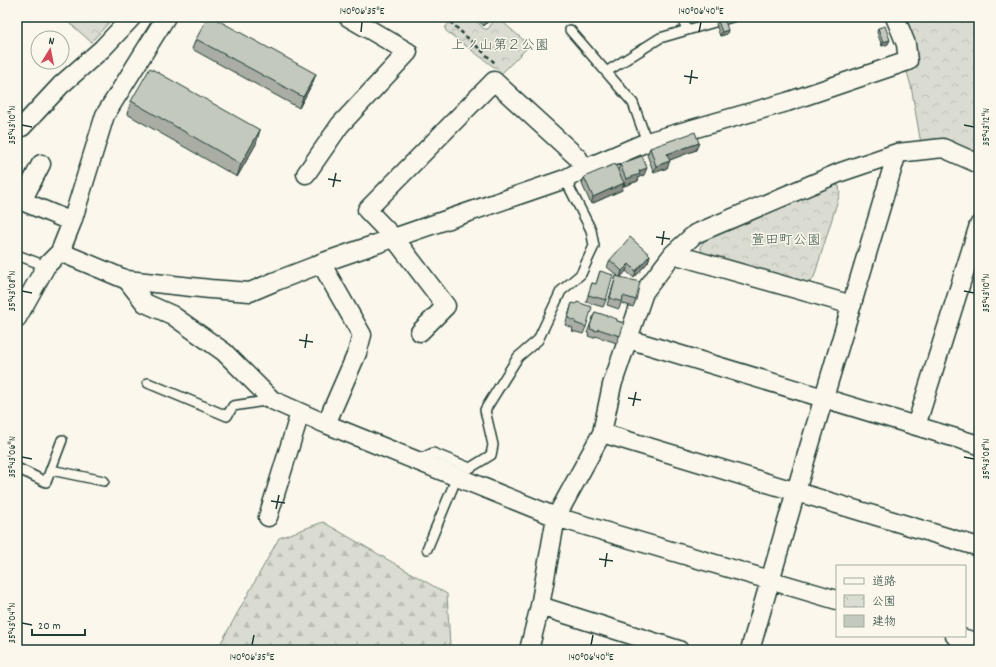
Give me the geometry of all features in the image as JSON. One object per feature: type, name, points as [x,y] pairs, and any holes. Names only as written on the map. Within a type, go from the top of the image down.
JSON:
[{"type":"street","points":[[17,129],[22,127],[61,85],[102,49],[132,17]]},
{"type":"street","points":[[17,318],[46,266],[60,252],[72,222],[105,115],[166,17]]},
{"type":"street","points":[[306,174],[340,125],[408,52],[348,17]]},
{"type":"street","points":[[60,252],[128,280],[250,292],[321,263],[395,239],[565,179],[584,169],[647,142],[787,102],[908,61],[906,44],[895,17]]},
{"type":"street","points":[[420,332],[446,306],[395,239],[367,210],[494,81],[578,158],[584,169]]},
{"type":"street","points":[[529,650],[540,606],[556,518],[602,433],[612,385],[644,292],[673,254],[695,234],[841,172],[897,153],[943,148],[979,164]]},
{"type":"street","points":[[750,650],[897,153]]},
{"type":"street","points":[[41,164],[22,201],[72,222]]},
{"type":"street","points":[[916,426],[979,225]]},
{"type":"street","points":[[673,254],[852,305]]},
{"type":"street","points":[[321,263],[362,335],[357,353],[326,424]]},
{"type":"street","points":[[128,280],[146,303],[172,315],[224,352],[272,400],[300,413],[556,518],[836,600]]},
{"type":"street","points":[[628,339],[979,445]]},
{"type":"street","points":[[268,517],[300,413]]},
{"type":"street","points":[[602,433],[979,547]]},
{"type":"street","points":[[540,606],[679,650]]},
{"type":"street","points":[[958,637],[979,643]]},
{"type":"lane","points":[[682,17],[686,30]]},
{"type":"lane","points":[[606,72],[660,38],[732,17]]},
{"type":"lane","points":[[570,30],[633,103],[647,142]]},
{"type":"lane","points":[[416,461],[433,453],[470,468],[491,455],[493,445],[484,410],[518,357],[538,340],[561,291],[581,274],[594,246],[591,230],[565,179]]},
{"type":"lane","points":[[17,255],[46,266]]},
{"type":"lane","points":[[148,383],[227,416],[233,406],[272,400]]},
{"type":"lane","points":[[17,468],[46,482],[62,440]]},
{"type":"lane","points":[[50,470],[104,481]]},
{"type":"lane","points":[[427,549],[457,477]]},
{"type":"path","points":[[445,17],[501,68],[494,81]]},
{"type":"green space","points":[[63,17],[114,17],[91,42]]},
{"type":"green space","name":"上ノ山第２公園","points":[[453,17],[472,17],[484,29],[488,29],[495,19],[498,18],[527,43],[526,49],[502,73],[446,31],[445,28]]},
{"type":"green space","points":[[898,17],[979,17],[979,161],[921,144]]},
{"type":"green space","name":"萱田町公園","points":[[832,184],[839,186],[840,193],[814,277],[811,281],[807,283],[704,256],[700,247],[708,236]]},
{"type":"green space","points":[[323,522],[447,594],[450,646],[445,650],[217,650],[279,538]]},
{"type":"building","points":[[208,17],[212,17],[316,74],[303,97],[196,39]]},
{"type":"building","points":[[724,18],[728,30],[722,32],[718,21]]},
{"type":"building","points":[[885,26],[890,40],[883,42],[878,28]]},
{"type":"building","points":[[150,68],[260,130],[241,164],[131,101]]},
{"type":"building","points":[[695,132],[699,143],[667,154],[670,161],[656,166],[650,148]]},
{"type":"building","points":[[642,156],[647,168],[639,171],[640,174],[626,179],[620,164]]},
{"type":"building","points":[[615,164],[624,183],[593,197],[584,177]]},
{"type":"building","points":[[630,237],[650,255],[636,271],[629,264],[622,271],[610,260]]},
{"type":"building","points":[[600,271],[613,275],[606,300],[588,295],[592,283],[596,284]]},
{"type":"building","points":[[616,276],[640,282],[636,300],[623,296],[622,302],[610,298]]},
{"type":"building","points":[[577,302],[592,307],[586,327],[575,323],[576,321],[568,318],[572,303],[576,304]]},
{"type":"building","points":[[595,312],[617,319],[617,321],[624,323],[620,336],[598,329],[597,331],[590,329]]}]
